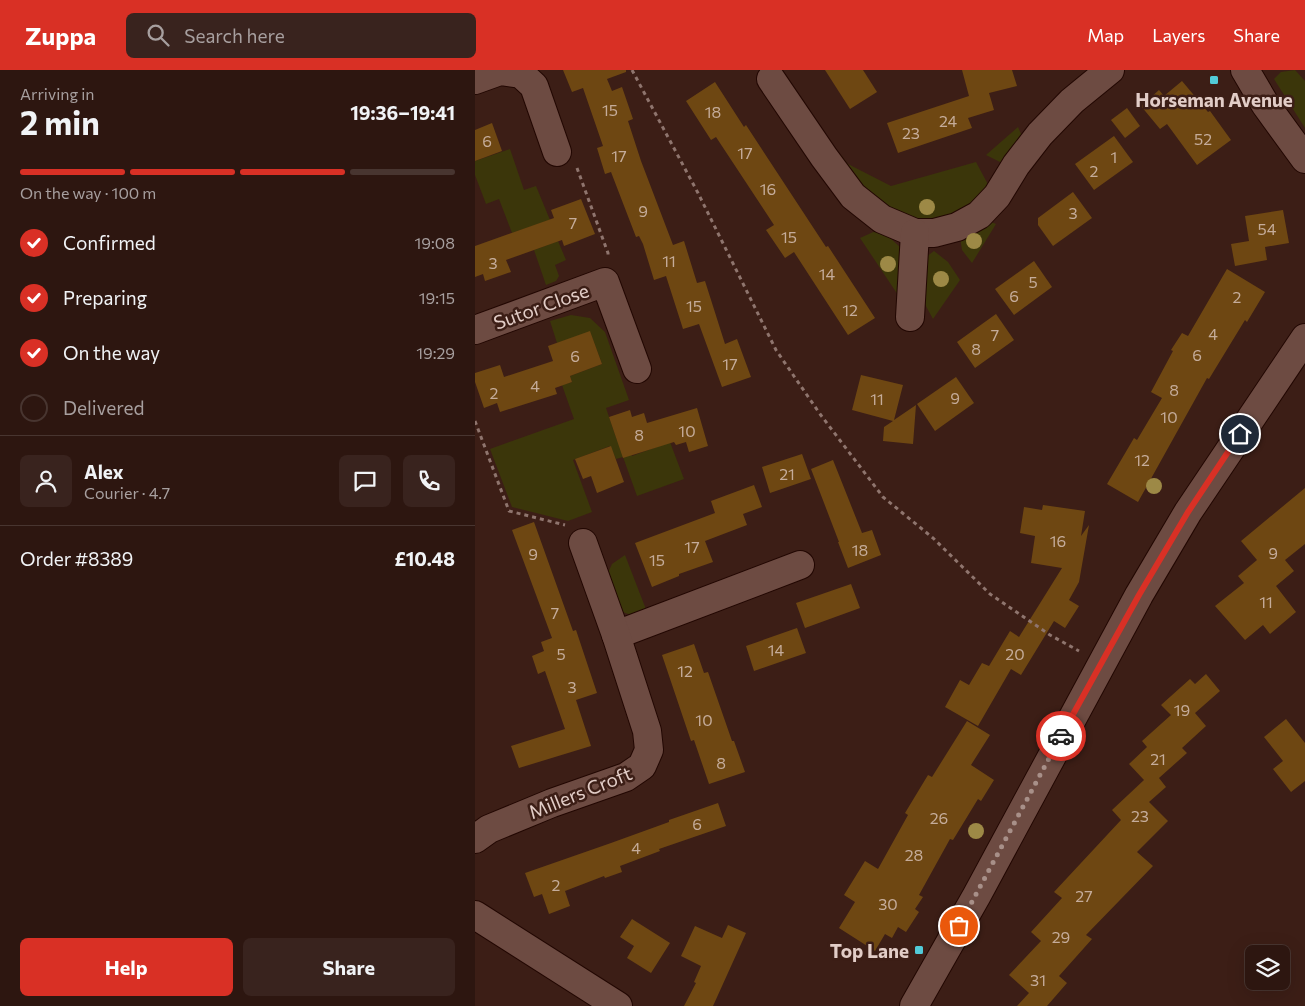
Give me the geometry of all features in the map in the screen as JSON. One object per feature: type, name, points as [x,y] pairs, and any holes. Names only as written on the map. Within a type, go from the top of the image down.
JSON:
[{"type":"street","points":[[771,79],[853,196],[881,219],[915,234],[934,233],[957,227],[979,215],[997,196],[1040,134],[1072,101],[1110,70]]},
{"type":"street","points":[[1245,70],[1265,104],[1305,159]]},
{"type":"street","points":[[475,80],[500,71],[521,74],[534,86],[557,152]]},
{"type":"street","points":[[910,317],[915,234]]},
{"type":"street","name":"Sutor Close","points":[[475,330],[605,282],[637,369]]},
{"type":"street","points":[[914,1006],[977,895],[1071,717],[1188,512],[1301,354]]},
{"type":"street","name":"Millers Croft","points":[[475,839],[489,829],[552,803],[626,777],[642,766],[649,750],[647,731],[616,635],[583,543]]},
{"type":"street","points":[[616,635],[800,565]]},
{"type":"street","points":[[475,915],[617,1006]]},
{"type":"path","points":[[632,70],[698,192],[776,350],[820,414],[883,497],[933,538],[990,594],[1050,635],[1102,664]]},
{"type":"path","points":[[557,152],[577,168],[608,253],[605,282]]},
{"type":"path","points":[[475,421],[509,511],[569,526],[583,543]]},
{"type":"shaded area","points":[[1295,70],[1305,81],[1305,128],[1274,79],[1281,72]]},
{"type":"shaded area","points":[[1018,127],[1024,141],[1006,165],[986,155]]},
{"type":"shaded area","points":[[510,149],[524,190],[536,186],[550,220],[512,233],[499,199],[486,204],[475,175],[475,161]]},
{"type":"shaded area","points":[[841,155],[848,164],[891,186],[976,162],[991,190],[975,206],[927,225],[884,209],[840,164]]},
{"type":"shaded area","points":[[986,220],[996,224],[972,263],[962,250],[960,237]]},
{"type":"shaded area","points":[[880,229],[900,247],[904,255],[898,295],[860,238]]},
{"type":"shaded area","points":[[558,241],[566,260],[555,265],[559,276],[556,281],[546,285],[534,250]]},
{"type":"shaded area","points":[[934,251],[948,262],[960,280],[933,319],[921,297],[926,257]]},
{"type":"shaded area","points":[[571,315],[590,318],[605,332],[629,400],[606,408],[617,440],[625,438],[632,456],[670,442],[684,479],[637,496],[623,457],[616,459],[610,446],[573,460],[592,512],[568,521],[512,507],[490,449],[574,419],[562,385],[572,382],[570,376],[602,364],[590,332],[557,343],[550,321]]},
{"type":"shaded area","points":[[625,555],[647,612],[634,616],[620,611],[607,575],[612,564]]},
{"type":"building","points":[[563,70],[626,70],[626,72],[607,79],[612,91],[622,87],[633,119],[628,121],[673,245],[684,241],[697,283],[705,281],[725,344],[737,339],[751,377],[722,387],[699,324],[683,329],[666,276],[654,280],[643,244],[639,236],[636,237],[611,172],[605,174],[597,148],[603,146],[583,88],[572,92]]},
{"type":"building","points":[[825,70],[863,70],[877,92],[850,109]]},
{"type":"building","points":[[962,70],[1012,70],[1017,86],[989,93],[994,110],[968,118],[972,128],[898,153],[887,123],[969,96]]},
{"type":"building","points":[[1182,81],[1208,112],[1210,111],[1231,140],[1197,165],[1167,124],[1160,129],[1141,106],[1159,90],[1164,96]]},
{"type":"building","points":[[715,82],[744,127],[746,125],[875,318],[848,335],[794,252],[785,258],[766,230],[774,225],[716,137],[711,140],[686,101]]},
{"type":"building","points":[[1127,108],[1140,126],[1125,138],[1111,120]]},
{"type":"building","points":[[492,123],[502,151],[475,161],[475,130]]},
{"type":"building","points":[[1114,136],[1133,162],[1094,190],[1075,164]]},
{"type":"building","points":[[1073,192],[1092,218],[1053,246],[1038,225],[1038,218]]},
{"type":"building","points":[[581,199],[595,234],[564,246],[562,240],[506,260],[511,272],[485,281],[483,274],[475,277],[475,246],[554,218],[551,210]]},
{"type":"building","points":[[1283,210],[1289,243],[1265,247],[1267,260],[1235,266],[1231,244],[1249,241],[1245,216]]},
{"type":"building","points":[[1034,261],[1052,287],[1014,315],[995,289]]},
{"type":"building","points":[[1227,269],[1265,292],[1247,322],[1245,320],[1209,379],[1207,378],[1138,502],[1107,484],[1134,438],[1137,440],[1162,398],[1151,392],[1173,351],[1171,350],[1182,333],[1188,336]]},
{"type":"building","points":[[996,314],[1014,340],[975,368],[957,342]]},
{"type":"building","points":[[590,331],[602,364],[570,376],[572,382],[555,388],[557,394],[500,412],[497,403],[484,408],[475,382],[475,373],[500,365],[504,377],[553,361],[548,346]]},
{"type":"building","points":[[861,375],[903,385],[894,420],[916,405],[913,444],[883,441],[884,427],[893,421],[852,410]]},
{"type":"building","points":[[956,377],[974,403],[935,431],[917,404]]},
{"type":"building","points":[[697,408],[708,446],[689,452],[686,442],[676,445],[674,442],[623,458],[609,417],[630,410],[632,417],[644,413],[647,423]]},
{"type":"building","points":[[611,446],[624,482],[597,493],[591,476],[583,479],[575,459]]},
{"type":"building","points":[[802,454],[811,479],[770,493],[762,467]]},
{"type":"building","points":[[833,460],[862,533],[872,530],[881,555],[848,568],[811,469]]},
{"type":"building","points":[[754,485],[762,507],[743,514],[747,525],[705,541],[713,562],[679,574],[679,576],[652,587],[635,543],[715,513],[711,501]]},
{"type":"building","points":[[1305,488],[1305,544],[1285,560],[1294,571],[1276,586],[1296,612],[1270,634],[1263,625],[1245,640],[1215,606],[1244,583],[1238,576],[1257,560],[1241,541]]},
{"type":"building","points":[[1043,505],[1085,511],[1081,536],[1089,525],[1079,582],[1069,600],[1079,606],[1065,628],[1054,621],[1021,675],[1011,669],[978,726],[945,707],[960,680],[969,685],[982,663],[989,666],[1010,631],[1019,637],[1062,568],[1031,563],[1035,536],[1020,533],[1024,507],[1042,510]]},
{"type":"building","points":[[534,522],[573,631],[576,630],[597,693],[576,700],[591,746],[519,768],[511,746],[565,729],[545,671],[538,674],[532,656],[544,651],[541,642],[552,638],[512,530]]},
{"type":"building","points":[[851,584],[860,608],[805,628],[796,603]]},
{"type":"building","points":[[797,628],[806,653],[754,671],[746,646]]},
{"type":"building","points":[[694,644],[704,673],[708,672],[745,772],[709,784],[694,740],[691,741],[662,655]]},
{"type":"building","points":[[1206,674],[1220,691],[1195,713],[1206,726],[1182,748],[1187,753],[1159,778],[1166,787],[1149,802],[1168,821],[1137,852],[1153,866],[1086,935],[1092,939],[1059,976],[1067,983],[1047,1006],[1017,1006],[1029,993],[1009,975],[1041,941],[1031,932],[1062,898],[1054,892],[1121,820],[1112,810],[1144,780],[1129,764],[1147,747],[1142,741],[1171,715],[1161,705],[1190,679],[1195,684]]},
{"type":"building","points":[[1286,719],[1305,743],[1305,781],[1291,792],[1273,769],[1283,761],[1264,737]]},
{"type":"building","points":[[967,721],[990,735],[971,765],[994,780],[981,801],[978,799],[953,840],[950,839],[919,895],[923,897],[915,909],[919,912],[906,932],[898,927],[892,938],[885,934],[875,951],[839,928],[855,902],[844,895],[865,861],[878,869],[908,815],[905,813],[928,775],[932,777]]},
{"type":"building","points":[[718,803],[726,826],[659,849],[660,851],[620,866],[622,872],[605,878],[604,876],[565,891],[570,906],[549,914],[542,894],[534,897],[525,873]]},
{"type":"building","points":[[632,919],[670,943],[651,973],[627,958],[634,946],[620,937]]},
{"type":"building","points":[[728,925],[746,933],[713,1006],[684,1006],[696,983],[694,982],[701,966],[681,956],[695,926],[722,938]]},
{"type":"way so far","points":[[959,926],[1061,736]]},
{"type":"place","name":"Horseman Avenue","points":[[1214,80]]},
{"type":"place","name":"Top Lane","points":[[919,950]]},
{"type":"route","points":[[1061,736],[1139,595],[1188,512],[1240,434]]}]
